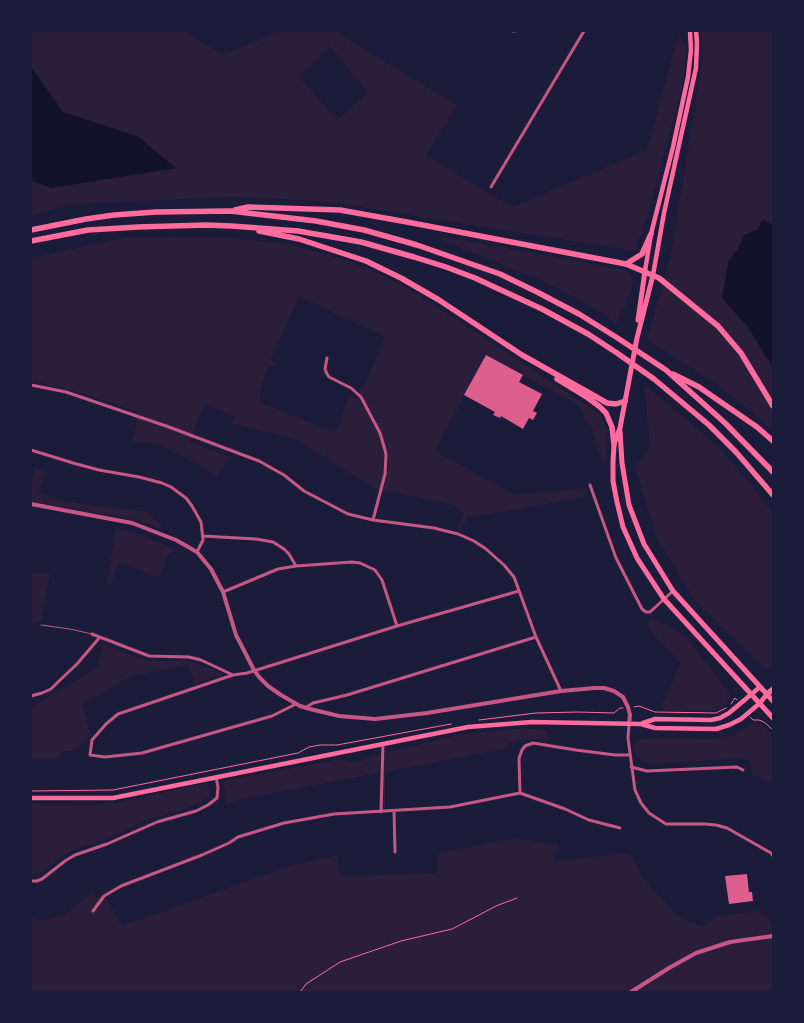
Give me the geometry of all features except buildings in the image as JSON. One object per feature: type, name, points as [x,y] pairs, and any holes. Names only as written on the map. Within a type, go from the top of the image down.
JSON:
[{"type":"highway","points":[[230,211],[248,207],[340,210],[626,264],[653,274],[718,326],[741,353],[773,406]]},
{"type":"highway","points":[[31,230],[114,215],[156,212],[230,211],[316,221],[364,230],[417,245],[500,274],[537,292],[604,329],[666,370],[699,388],[757,426],[773,441]]},
{"type":"highway","points":[[31,241],[88,230],[206,225],[232,226],[298,231],[361,242],[446,267],[475,278],[542,309],[588,334],[654,379],[709,425],[736,452],[773,495]]},
{"type":"highway","points":[[232,226],[299,239],[366,261],[402,278],[522,355],[607,403],[616,404],[625,401]]},
{"type":"highway","points":[[626,264],[642,254],[651,234]]},
{"type":"highway","points":[[522,355],[529,362],[600,407],[609,419],[614,444]]},
{"type":"highway","points":[[666,370],[725,423],[773,472]]},
{"type":"highway","points":[[767,694],[773,689]]},
{"type":"main road","points":[[637,338],[640,298],[651,234],[688,77],[691,50],[690,31]]},
{"type":"main road","points":[[696,31],[696,68],[666,204],[653,274],[637,338],[620,428],[614,444],[613,481],[623,527],[637,558],[664,599],[773,718]]},
{"type":"main road","points":[[620,428],[622,463],[629,505],[644,544],[673,591],[773,701]]},
{"type":"main road","points":[[641,724],[655,719],[711,720],[720,718],[729,714],[760,687]]},
{"type":"main road","points":[[31,798],[113,798],[468,727],[532,722],[641,724],[655,728],[716,729],[741,719],[760,703],[767,694]]},
{"type":"street","points":[[491,186],[584,31]]},
{"type":"street","points":[[327,358],[325,369],[327,374],[329,377],[351,388],[361,397],[380,433],[385,450],[385,474],[374,520]]},
{"type":"street","points":[[31,385],[66,392],[169,427],[259,461],[284,475],[304,491],[348,514],[374,520],[434,528],[458,534],[474,541],[486,549],[514,577],[536,637],[562,691]]},
{"type":"street","points":[[31,450],[99,470],[139,477],[171,487],[186,498],[201,522],[202,545],[197,552]]},
{"type":"street","points":[[590,485],[616,558],[642,609],[650,612],[673,591]]},
{"type":"street","points":[[31,504],[132,523],[176,540],[197,552],[211,570],[223,592],[236,635],[254,670],[268,686],[305,708],[339,716],[375,719],[427,713],[562,691],[595,688],[614,691],[623,697],[628,707],[630,715],[628,738],[635,790],[641,803],[649,813],[666,824],[704,824],[727,828],[773,856]]},
{"type":"street","points":[[203,536],[273,542],[289,554],[296,566]]},
{"type":"street","points":[[223,592],[278,569],[352,562],[364,564],[375,570],[382,580],[396,626]]},
{"type":"street","points":[[296,704],[272,716],[142,753],[104,757],[90,755],[92,740],[118,714],[233,675],[242,675],[396,626],[519,591]]},
{"type":"street","points":[[92,634],[149,656],[189,657],[201,660],[233,675]]},
{"type":"street","points":[[31,696],[42,693],[60,682],[100,637]]},
{"type":"street","points":[[305,708],[536,637]]},
{"type":"street","points":[[381,812],[383,744]]},
{"type":"street","points":[[520,793],[520,754],[529,744],[616,755],[630,755]]},
{"type":"street","points":[[631,767],[648,772],[737,767],[743,770]]},
{"type":"street","points":[[31,880],[37,881],[42,879],[75,855],[107,844],[157,822],[196,811],[208,805],[217,798],[218,787],[216,777]]},
{"type":"street","points":[[93,910],[104,896],[121,886],[202,855],[238,837],[305,818],[334,814],[450,807],[520,793],[589,820],[620,828]]},
{"type":"street","points":[[394,811],[395,852]]},
{"type":"street","points":[[631,992],[696,953],[730,942],[773,937]]},
{"type":"lane","points":[[41,625],[92,634]]},
{"type":"path","points":[[640,706],[655,712],[716,713],[729,706],[735,698]]},
{"type":"path","points":[[472,721],[536,713],[614,713],[620,708]]},
{"type":"path","points":[[753,720],[764,722],[773,730]]},
{"type":"path","points":[[31,791],[113,790],[298,753],[309,747],[337,745],[453,724]]},
{"type":"path","points":[[300,992],[306,984],[340,962],[400,942],[452,928],[496,906],[517,898]]},
{"type":"shaded area","points":[[31,31],[183,31],[223,55],[280,31],[340,31],[339,34],[457,105],[426,155],[512,207],[647,150],[678,36],[687,48],[683,84],[644,228],[634,251],[323,201],[233,197],[71,204],[31,216],[31,180],[51,188],[176,168],[137,136],[62,112],[31,67]],"holes":[[[329,46],[368,92],[337,120],[299,76]]]},
{"type":"shaded area","points":[[701,31],[773,31],[773,224],[744,235],[738,249],[729,260],[722,297],[747,326],[769,360],[773,370],[773,430],[718,385],[647,340],[671,254],[703,55]]},
{"type":"shaded area","points":[[31,67],[63,112],[137,136],[176,168],[51,188],[31,180]]},
{"type":"shaded area","points":[[763,219],[773,224],[773,370],[747,326],[722,298],[729,260],[738,249],[744,235],[757,230]]},
{"type":"shaded area","points":[[442,236],[624,270],[629,273],[633,280],[631,293],[616,324],[599,311],[544,282],[441,240]]},
{"type":"shaded area","points":[[128,237],[229,238],[288,244],[350,261],[404,286],[597,412],[607,429],[606,461],[602,462],[592,429],[578,405],[486,355],[435,451],[515,495],[587,488],[586,497],[467,518],[460,530],[457,529],[464,514],[455,505],[377,490],[296,439],[232,424],[235,416],[204,404],[190,442],[230,457],[217,477],[201,465],[158,444],[132,441],[138,412],[81,393],[31,381],[31,258]],"holes":[[[299,297],[385,336],[366,381],[356,398],[350,395],[335,433],[260,402],[260,389],[269,367],[278,364],[271,359]]]},
{"type":"shaded area","points":[[644,384],[721,449],[773,512],[773,668],[765,669],[694,600],[656,536],[635,468],[650,446]]},
{"type":"shaded area","points":[[35,468],[46,471],[39,492],[63,501],[148,512],[165,530],[136,520],[31,501],[31,485]]},
{"type":"shaded area","points":[[116,529],[134,533],[178,550],[169,554],[159,578],[120,562],[110,584],[107,583]]},
{"type":"shaded area","points":[[31,573],[50,573],[41,621],[31,623]]},
{"type":"shaded area","points":[[651,618],[681,632],[687,638],[729,692],[730,698],[727,703],[721,708],[710,711],[663,711],[662,704],[681,664],[648,628],[648,621]]},
{"type":"shaded area","points":[[103,644],[151,661],[190,661],[223,675],[195,684],[188,665],[133,676],[82,704],[91,734],[78,748],[60,752],[60,759],[31,759],[31,708],[98,667]]},
{"type":"shaded area","points":[[753,723],[761,725],[773,735],[773,785],[752,775],[751,762],[741,758],[654,764],[643,762],[636,755],[634,747],[639,739],[713,739],[733,735]]},
{"type":"shaded area","points":[[524,728],[547,730],[548,740],[525,739],[508,743],[509,748],[385,772],[385,809],[379,809],[379,773],[247,798],[227,804],[223,781],[340,759],[358,762],[372,756],[462,734]]},
{"type":"shaded area","points":[[207,783],[210,792],[209,798],[183,810],[147,820],[102,840],[73,850],[43,872],[38,874],[31,873],[31,804],[92,805],[120,802]]},
{"type":"shaded area","points":[[514,838],[559,845],[553,861],[630,853],[640,874],[676,915],[703,927],[716,916],[760,911],[773,926],[773,992],[31,992],[31,918],[39,920],[49,919],[64,914],[94,891],[96,897],[106,898],[122,926],[289,866],[338,855],[340,876],[437,873],[438,853]]}]
